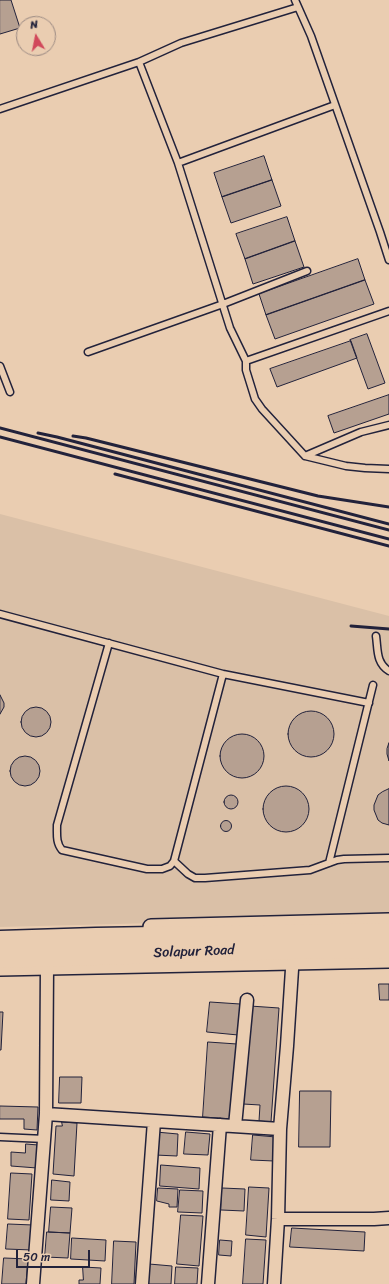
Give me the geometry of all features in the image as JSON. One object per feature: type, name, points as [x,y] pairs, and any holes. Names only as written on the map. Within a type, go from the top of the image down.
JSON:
[{"type":"highway","name":"Solapur Road","points":[[0,958],[96,946],[389,933]]},
{"type":"highway","name":"Solapur Road","points":[[0,941],[293,955],[389,948]]},
{"type":"street","points":[[0,932],[389,921]]},
{"type":"street","points":[[0,968],[293,955],[389,960]]},
{"type":"street","points":[[274,1284],[278,1219],[280,1129],[293,955]]},
{"type":"street","points":[[33,1284],[45,1138],[47,967]]},
{"type":"street","points":[[236,1126],[247,1000]]},
{"type":"street","points":[[46,1114],[280,1129]]},
{"type":"street","points":[[142,1284],[154,1121]]},
{"type":"street","points":[[208,1284],[220,1125]]},
{"type":"street","points":[[278,1219],[389,1218]]},
{"type":"lane","points":[[295,0],[311,36],[389,260]]},
{"type":"lane","points":[[0,109],[139,62],[181,42],[298,7]]},
{"type":"lane","points":[[139,62],[178,163],[230,328],[246,361],[246,370],[255,399],[262,409],[305,456],[346,466],[389,469]]},
{"type":"lane","points":[[178,163],[335,106]]},
{"type":"lane","points":[[88,352],[223,304],[307,271]]},
{"type":"lane","points":[[246,361],[389,311]]},
{"type":"lane","points":[[0,366],[10,392]]},
{"type":"lane","points":[[305,456],[360,432],[389,425]]},
{"type":"lane","points":[[0,614],[223,674],[369,703]]},
{"type":"lane","points":[[376,636],[380,663],[389,671]]},
{"type":"lane","points":[[108,643],[57,825],[56,837],[58,845],[62,850],[147,868],[162,869],[170,866],[174,861],[223,674]]},
{"type":"lane","points":[[329,863],[373,685]]},
{"type":"lane","points":[[174,861],[188,874],[195,878],[205,878],[310,870],[337,860],[344,859],[389,858]]},
{"type":"lane","points":[[0,1136],[45,1138]]},
{"type":"shaded area","points":[[0,514],[389,616],[389,917],[0,927]]},
{"type":"building","points":[[0,0],[11,0],[16,16],[16,29],[0,34]]},
{"type":"building","points":[[264,156],[272,180],[222,197],[214,173]]},
{"type":"building","points":[[272,180],[281,206],[231,223],[222,197]]},
{"type":"building","points":[[287,217],[295,241],[245,259],[236,234]]},
{"type":"building","points":[[295,241],[304,267],[253,284],[245,259]]},
{"type":"building","points":[[358,259],[365,280],[266,315],[259,294]]},
{"type":"building","points":[[365,280],[374,304],[275,339],[266,315]]},
{"type":"building","points":[[367,334],[385,383],[368,389],[350,340]]},
{"type":"building","points":[[351,341],[357,358],[277,387],[270,369]]},
{"type":"building","points":[[389,395],[389,414],[334,433],[328,416]]},
{"type":"building","points":[[0,695],[4,703],[4,707],[0,714]]},
{"type":"building","points":[[36,707],[47,711],[51,722],[47,733],[36,737],[25,733],[21,722],[25,711]]},
{"type":"building","points":[[306,711],[316,711],[328,717],[333,725],[333,743],[328,751],[320,756],[306,757],[298,754],[291,747],[288,739],[288,729],[291,721],[298,714]]},
{"type":"building","points":[[242,734],[254,738],[260,744],[264,756],[260,768],[254,774],[242,778],[230,774],[224,768],[220,756],[224,744],[230,738]]},
{"type":"building","points":[[389,743],[389,761],[387,749]]},
{"type":"building","points":[[25,756],[36,760],[40,771],[36,782],[25,786],[14,782],[10,771],[14,760]]},
{"type":"building","points":[[286,786],[299,790],[305,796],[309,809],[305,822],[299,828],[286,832],[273,828],[267,822],[263,809],[267,796],[273,790]]},
{"type":"building","points":[[389,789],[389,825],[378,820],[374,810],[374,805],[378,795]]},
{"type":"building","points":[[231,795],[236,797],[238,802],[236,807],[231,809],[226,807],[224,802],[226,797]]},
{"type":"building","points":[[224,821],[228,821],[230,822],[230,830],[224,831],[221,828],[221,824]]},
{"type":"building","points":[[379,984],[389,984],[389,1000],[380,1000]]},
{"type":"building","points":[[210,1002],[240,1004],[238,1035],[207,1032]]},
{"type":"building","points":[[250,1006],[279,1008],[271,1122],[259,1121],[260,1105],[243,1104]]},
{"type":"building","points":[[0,1012],[3,1012],[1,1050],[0,1050]]},
{"type":"building","points":[[208,1042],[237,1044],[232,1119],[203,1117]]},
{"type":"building","points":[[60,1077],[82,1077],[81,1103],[59,1103]]},
{"type":"building","points":[[300,1091],[331,1091],[330,1147],[299,1147]]},
{"type":"building","points":[[0,1106],[38,1107],[37,1130],[24,1129],[24,1119],[0,1119]]},
{"type":"building","points":[[62,1122],[77,1123],[74,1176],[53,1174],[56,1126],[62,1126]]},
{"type":"building","points":[[156,1132],[178,1134],[177,1156],[155,1155]]},
{"type":"building","points":[[186,1132],[210,1134],[208,1155],[184,1154]]},
{"type":"building","points":[[253,1135],[276,1137],[274,1161],[251,1160]]},
{"type":"building","points":[[26,1144],[38,1145],[37,1168],[11,1166],[11,1152],[25,1153]]},
{"type":"building","points":[[161,1165],[200,1168],[199,1189],[160,1186]]},
{"type":"building","points":[[11,1173],[32,1174],[29,1220],[8,1219]]},
{"type":"building","points":[[52,1180],[70,1182],[69,1201],[51,1200]]},
{"type":"building","points":[[249,1187],[269,1188],[266,1237],[246,1235]]},
{"type":"building","points":[[158,1188],[178,1189],[177,1207],[169,1207],[169,1204],[157,1201]]},
{"type":"building","points":[[222,1188],[245,1189],[244,1211],[221,1210]]},
{"type":"building","points":[[180,1190],[203,1191],[202,1213],[178,1212]]},
{"type":"building","points":[[51,1207],[72,1208],[70,1233],[49,1232]]},
{"type":"building","points":[[181,1215],[203,1216],[199,1266],[177,1264]]},
{"type":"building","points":[[8,1224],[33,1225],[32,1250],[6,1249]]},
{"type":"building","points":[[292,1228],[365,1232],[364,1251],[290,1247]]},
{"type":"building","points":[[47,1232],[70,1233],[68,1258],[45,1257]]},
{"type":"building","points":[[72,1238],[106,1240],[105,1261],[71,1259]]},
{"type":"building","points":[[246,1239],[266,1240],[263,1284],[243,1284]]},
{"type":"building","points":[[220,1240],[232,1241],[231,1256],[219,1255]]},
{"type":"building","points":[[114,1241],[136,1242],[134,1284],[112,1284]]},
{"type":"building","points":[[4,1258],[28,1259],[26,1284],[2,1284]]},
{"type":"building","points":[[149,1264],[172,1266],[171,1284],[147,1284]]},
{"type":"building","points":[[83,1267],[101,1268],[100,1284],[79,1284],[79,1280],[83,1280]]},
{"type":"building","points":[[176,1267],[198,1268],[197,1284],[175,1284]]},
{"type":"railway","points":[[0,428],[389,530]]},
{"type":"railway","points":[[38,433],[389,524]]},
{"type":"railway","points":[[73,436],[318,496],[389,507]]},
{"type":"railway","points":[[0,437],[389,539]]},
{"type":"railway","points":[[115,474],[389,546]]},
{"type":"railway","points":[[351,626],[389,629]]}]
